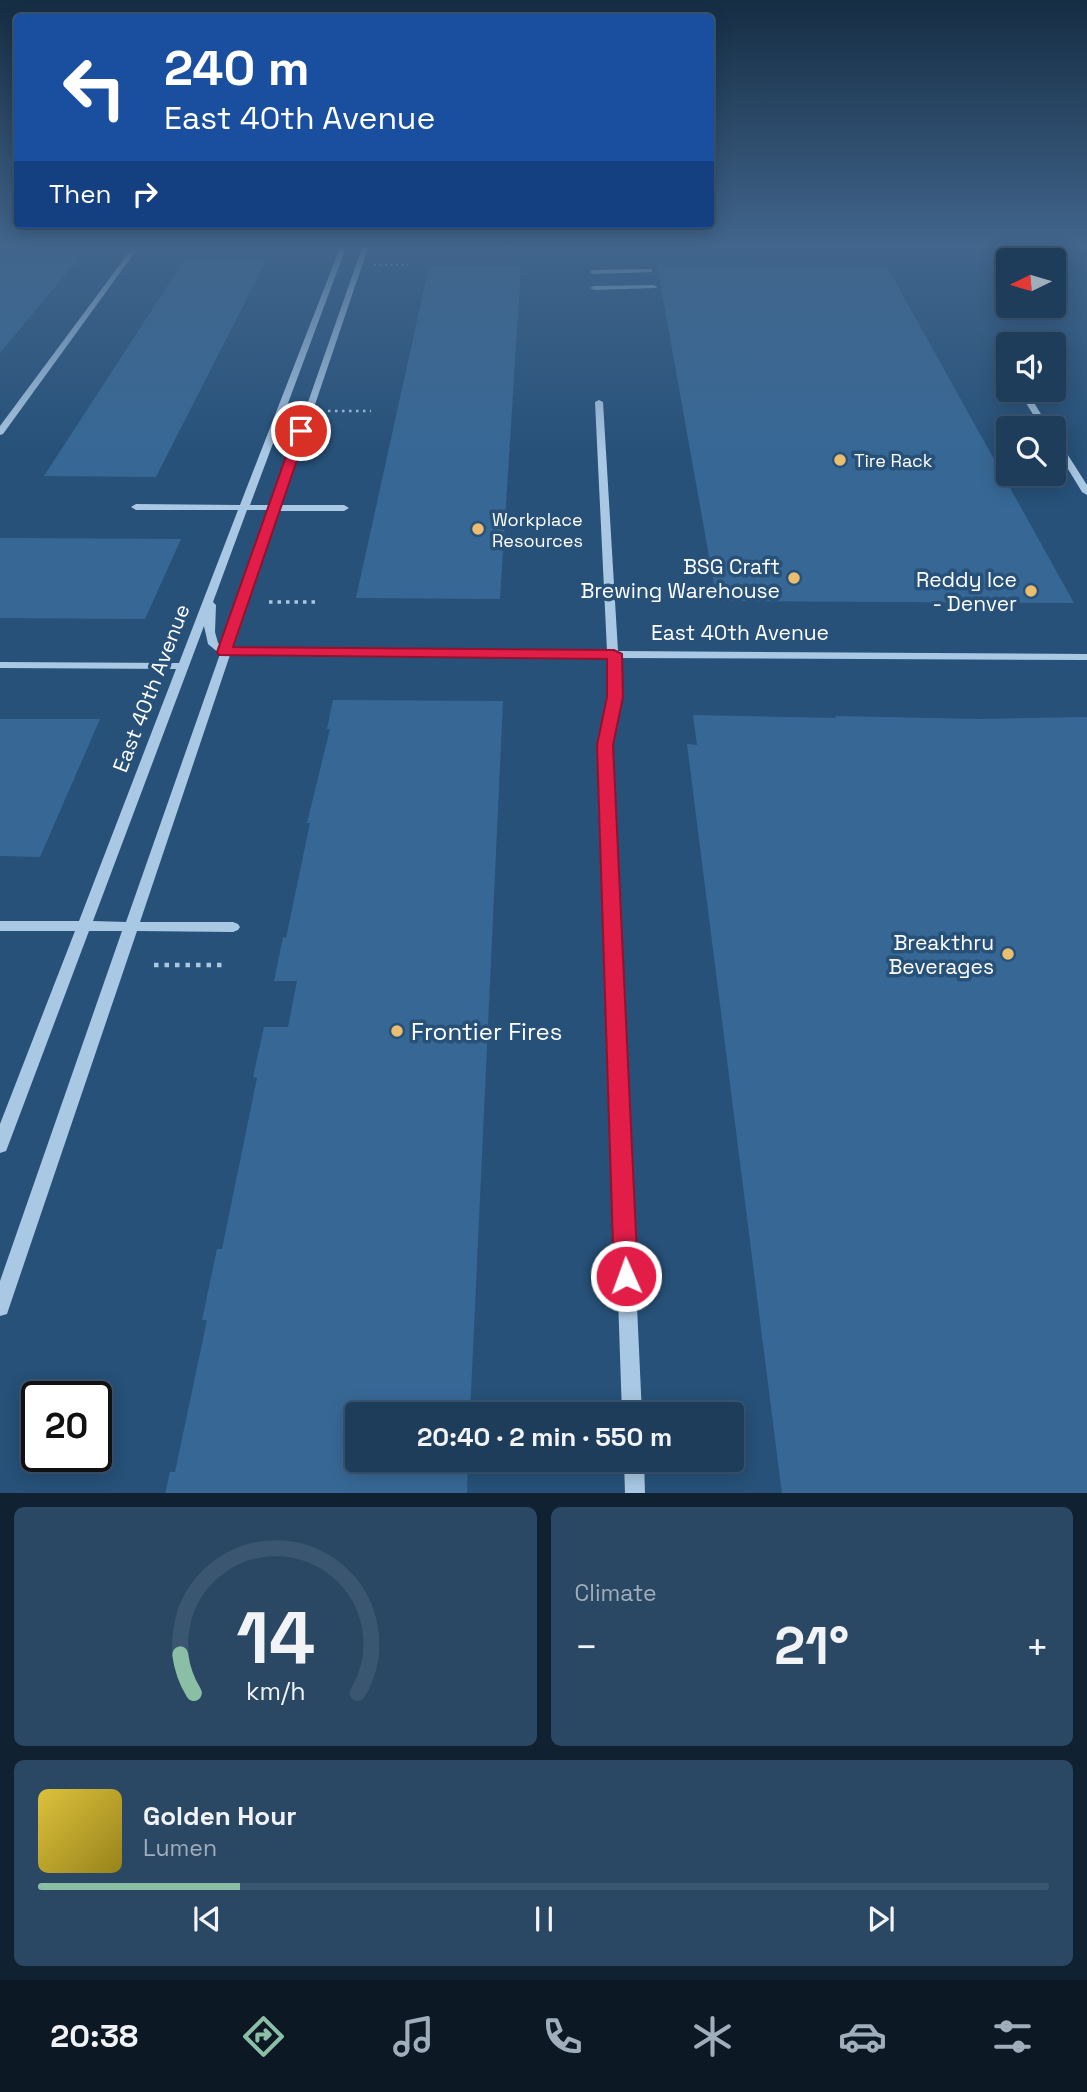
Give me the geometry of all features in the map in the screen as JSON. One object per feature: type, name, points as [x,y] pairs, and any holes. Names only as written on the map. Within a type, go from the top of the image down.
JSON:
[{"type":"street","points":[[0,432],[86,315]]},
{"type":"street","name":"East 40th Avenue","points":[[0,1146],[318,315]]},
{"type":"street","points":[[0,1307],[342,315]]},
{"type":"street","points":[[599,402],[614,654],[615,697],[605,745],[632,1402]]},
{"type":"street","points":[[1030,403],[1038,416]]},
{"type":"street","points":[[1066,459],[1087,492]]},
{"type":"street","points":[[136,507],[344,508]]},
{"type":"street","points":[[212,593],[210,638],[214,647],[224,652]]},
{"type":"street","name":"East 40th Avenue","points":[[224,652],[1087,657]]},
{"type":"street","points":[[0,665],[184,666]]},
{"type":"street","points":[[0,926],[233,927]]},
{"type":"street","points":[[634,1472],[635,1493]]},
{"type":"path","points":[[328,411],[371,411]]},
{"type":"path","points":[[268,602],[320,603]]},
{"type":"path","points":[[154,965],[223,965]]},
{"type":"building","points":[[0,315],[32,315],[0,353]]},
{"type":"building","points":[[149,315],[239,315],[156,477],[44,476]]},
{"type":"building","points":[[418,315],[518,315],[500,599],[356,598]]},
{"type":"building","points":[[666,315],[914,315],[996,463],[996,486],[1009,486],[1074,603],[717,601]]},
{"type":"building","points":[[0,538],[181,539],[145,619],[0,618]]},
{"type":"building","points":[[333,700],[503,701],[471,1402],[345,1402],[345,1472],[468,1472],[467,1493],[165,1493],[170,1472],[175,1472],[207,1320],[202,1320],[217,1249],[222,1249],[257,1078],[253,1077],[264,1027],[288,1027],[297,981],[274,981],[283,937],[286,938],[310,823],[307,823],[330,729],[327,729]]},
{"type":"building","points":[[693,715],[980,719],[1087,717],[1087,1493],[782,1493],[687,744],[697,745]]},
{"type":"building","points":[[0,719],[100,719],[40,857],[0,856]]},
{"type":"place","name":"Tire Rack","points":[[840,460]]},
{"type":"place","name":"Workplace Resources","points":[[478,529]]},
{"type":"place","name":"BSG Craft Brewing Warehouse","points":[[794,578]]},
{"type":"place","name":"Reddy Ice - Denver","points":[[1031,591]]},
{"type":"place","name":"Breakthru Beverages","points":[[1008,954]]},
{"type":"place","name":"Frontier Fires","points":[[397,1031]]},
{"type":"route","points":[[301,431],[224,652],[614,654],[615,697],[605,745],[626,1276]]}]
